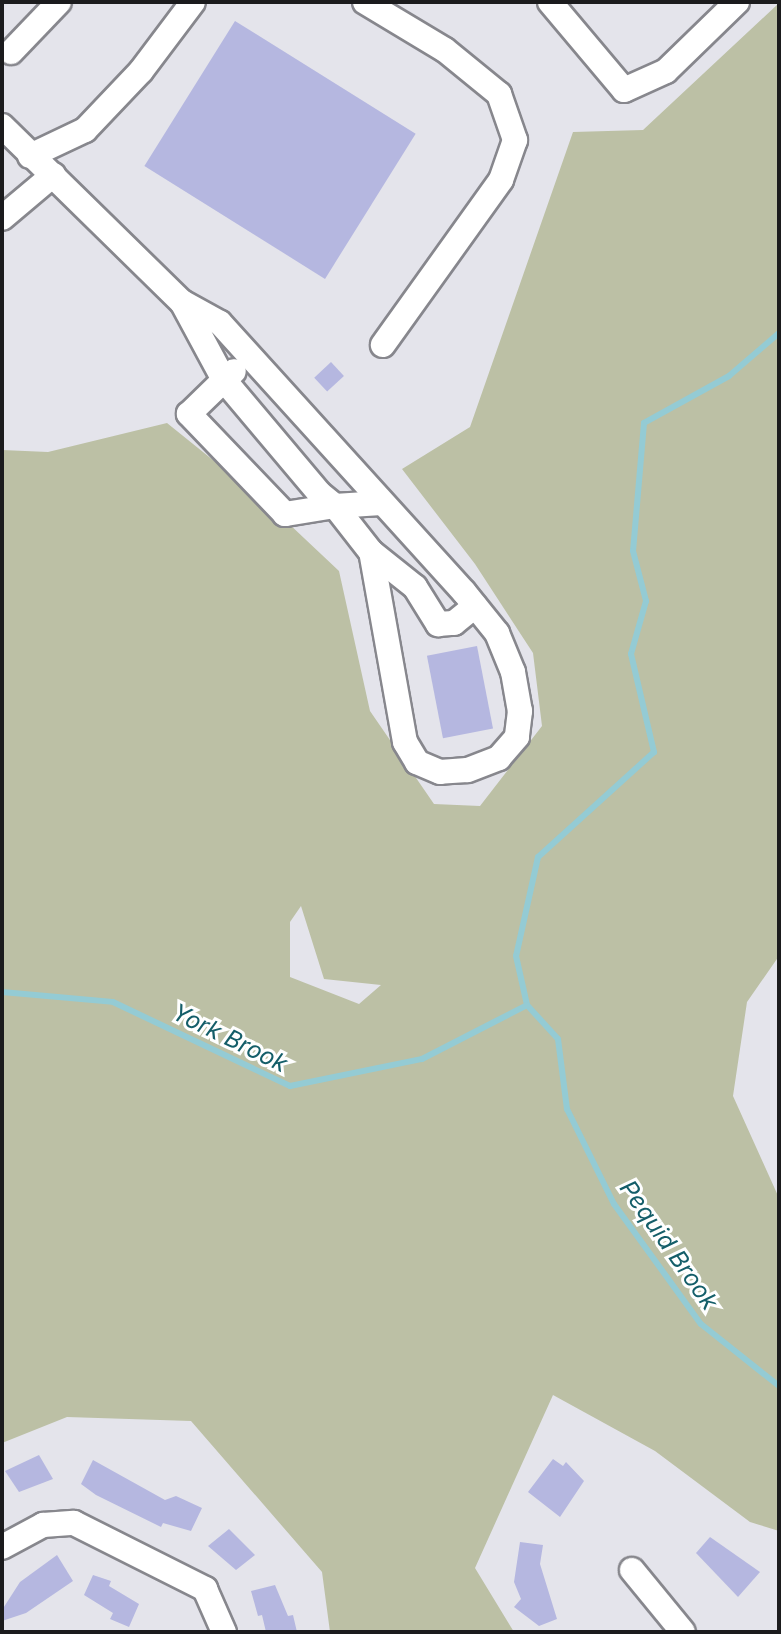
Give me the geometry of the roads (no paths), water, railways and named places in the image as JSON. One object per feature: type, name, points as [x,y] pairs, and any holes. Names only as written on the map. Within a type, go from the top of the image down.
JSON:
[{"type":"street","points":[[5,52],[59,2]]},
{"type":"street","points":[[30,156],[85,130],[141,71],[193,2]]},
{"type":"street","points":[[365,2],[445,50],[499,94],[515,140],[501,180],[383,345]]},
{"type":"street","points":[[550,2],[624,90],[666,71],[737,2]]},
{"type":"street","points":[[2,126],[182,302],[220,323],[497,633],[513,672],[520,711],[517,737],[499,758],[467,770],[440,772],[417,762],[405,742],[371,552]]},
{"type":"street","points":[[2,218],[53,175]]},
{"type":"street","points":[[182,302],[224,380],[335,506],[371,552],[415,587],[438,624],[454,623],[475,606]]},
{"type":"street","points":[[251,356],[189,414],[285,514],[381,503]]},
{"type":"street","points":[[415,587],[446,573]]},
{"type":"street","points":[[2,1547],[43,1525],[74,1523],[205,1589],[224,1632]]},
{"type":"street","points":[[632,1570],[683,1632]]},
{"type":"waterway","name":"Pequid Brook","points":[[779,333],[729,376],[644,423],[633,551],[646,601],[631,654],[654,752],[538,857],[516,956],[527,1005],[558,1039],[567,1109],[614,1204],[701,1324],[779,1386]]},
{"type":"waterway","name":"York Brook","points":[[2,992],[113,1002],[290,1086],[422,1059],[527,1005]]}]
